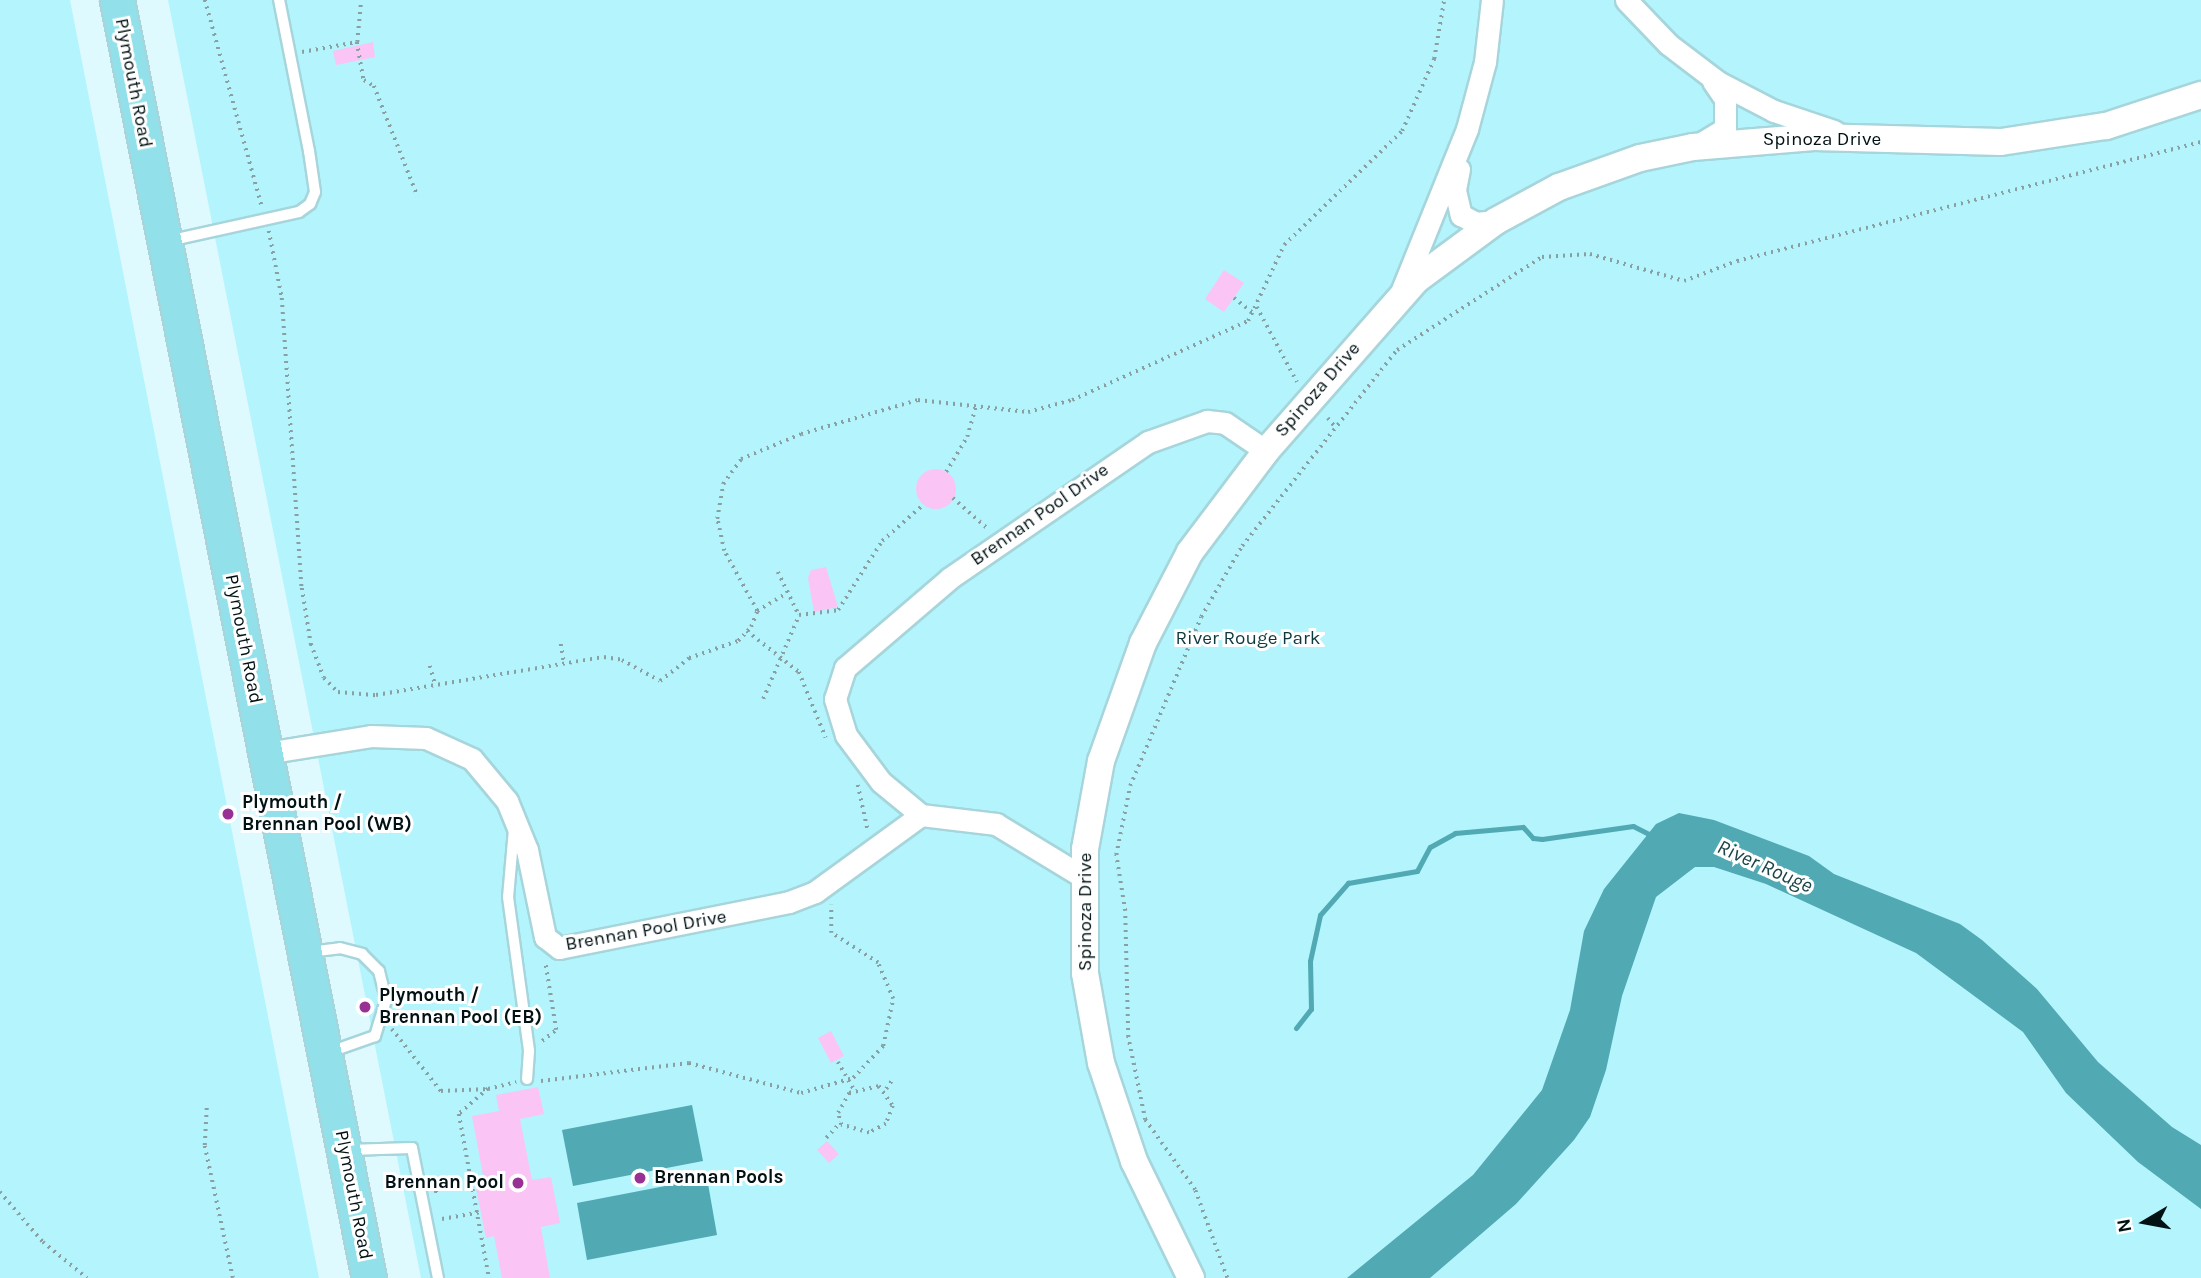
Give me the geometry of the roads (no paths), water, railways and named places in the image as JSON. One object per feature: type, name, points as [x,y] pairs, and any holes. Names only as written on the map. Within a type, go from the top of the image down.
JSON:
[{"type":"main road","name":"Plymouth Road","points":[[117,0],[369,1278]]},
{"type":"street","points":[[1399,296],[1467,129],[1485,62],[1492,0]]},
{"type":"street","points":[[1626,0],[1707,74],[1725,99],[1725,129],[1693,147]]},
{"type":"street","points":[[1707,74],[1774,111],[1860,137]]},
{"type":"street","name":"Spinoza Drive","points":[[1191,1278],[1134,1161],[1101,1063],[1085,973],[1083,877],[1101,761],[1129,674],[1190,552],[1266,451],[1399,296],[1496,221],[1593,174],[1693,147],[1773,138],[1860,137],[1966,144],[2036,138],[2106,126],[2201,95]]},
{"type":"street","points":[[1467,129],[1457,205],[1467,220],[1496,221]]},
{"type":"street","name":"Brennan Pool Drive","points":[[266,753],[371,736],[426,738],[472,759],[507,801],[515,820],[545,937],[559,948],[763,910],[815,892],[921,815],[881,782],[846,735],[835,699],[838,680],[884,632],[999,543],[1118,460],[1191,422],[1225,423],[1266,451]]},
{"type":"street","points":[[921,815],[996,824],[1083,877]]},
{"type":"lane","points":[[165,241],[299,212],[315,192],[279,0]]},
{"type":"lane","points":[[515,820],[508,897],[529,1051],[527,1079]]},
{"type":"lane","points":[[305,952],[340,948],[362,954],[380,971],[383,1020],[375,1037],[325,1053]]},
{"type":"lane","points":[[344,1151],[412,1148],[438,1278]]},
{"type":"water","name":"River Rouge","points":[[1679,813],[1714,820],[1809,856],[1834,874],[1960,924],[1982,940],[2037,989],[2098,1062],[2172,1127],[2201,1145],[2201,1209],[2138,1162],[2066,1093],[2023,1032],[1916,953],[1766,884],[1714,867],[1695,867],[1656,897],[1622,996],[1606,1070],[1590,1117],[1574,1140],[1516,1204],[1430,1278],[1347,1278],[1473,1175],[1542,1090],[1570,1010],[1584,931],[1604,889],[1656,824]]},
{"type":"water","points":[[692,1105],[703,1161],[573,1186],[562,1130]]},
{"type":"water","points":[[707,1178],[717,1235],[587,1260],[577,1203]]},
{"type":"waterway","points":[[1296,1028],[1311,1009],[1310,961],[1320,915],[1348,883],[1417,871],[1430,847],[1455,833],[1523,827],[1533,838],[1542,839],[1633,826],[1651,835]]},
{"type":"place","name":"Plymouth / Brennan Pool (WB)","points":[[228,814]]},
{"type":"place","name":"Plymouth / Brennan Pool (EB)","points":[[365,1007]]},
{"type":"place","name":"Brennan Pools","points":[[640,1178]]},
{"type":"place","name":"Brennan Pool","points":[[518,1183]]},
{"type":"park label","name":"River Rouge Park","points":[[1248,639]]}]
